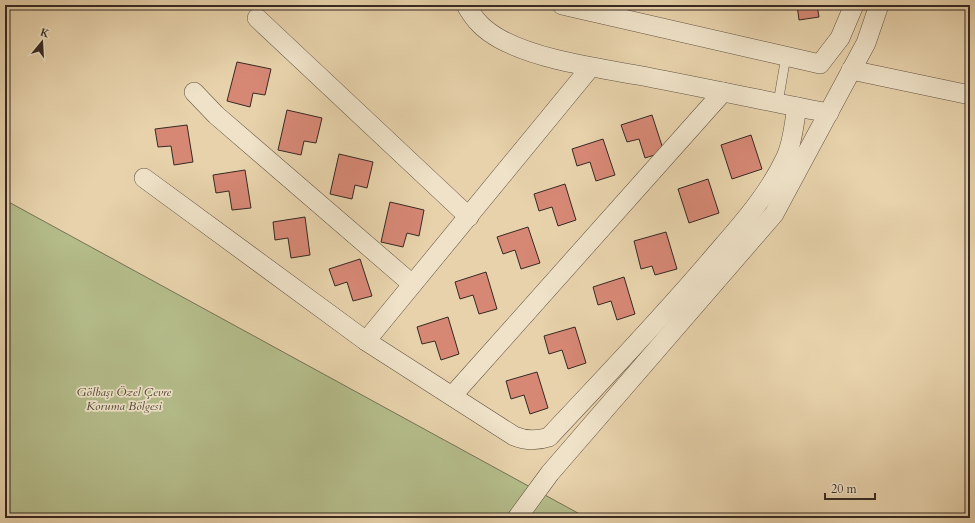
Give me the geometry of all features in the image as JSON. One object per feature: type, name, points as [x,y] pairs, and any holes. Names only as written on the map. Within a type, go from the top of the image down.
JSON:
[{"type":"street","points":[[466,5],[474,19],[500,39],[523,49],[590,68],[829,113]]},
{"type":"street","points":[[562,5],[820,64],[840,38],[854,5]]},
{"type":"street","points":[[517,518],[550,473],[774,214],[866,43],[879,5]]},
{"type":"street","points":[[257,18],[469,217]]},
{"type":"street","points":[[366,341],[590,68]]},
{"type":"street","points":[[851,70],[970,95]]},
{"type":"street","points":[[194,92],[216,114],[412,284]]},
{"type":"street","points":[[452,396],[723,92]]},
{"type":"street","points":[[144,178],[366,341],[514,436],[529,440],[549,437],[700,272],[743,222],[767,189],[786,157],[792,136],[797,107]]},
{"type":"lane","points":[[778,103],[786,56]]},
{"type":"green space","name":"Gölbaşı Özel Çevre Koruma Bölgesi","points":[[5,200],[587,518],[5,518]]},
{"type":"building","points":[[797,5],[817,5],[819,17],[799,20]]},
{"type":"building","points":[[237,62],[271,69],[265,95],[253,93],[250,107],[227,101]]},
{"type":"building","points":[[287,110],[322,118],[316,143],[304,141],[301,155],[278,150]]},
{"type":"building","points":[[652,115],[664,152],[645,158],[639,139],[627,142],[621,125]]},
{"type":"building","points":[[187,125],[193,162],[174,165],[171,146],[158,147],[155,129]]},
{"type":"building","points":[[751,135],[762,169],[732,179],[721,145]]},
{"type":"building","points":[[603,139],[615,175],[596,181],[590,162],[577,166],[572,149]]},
{"type":"building","points":[[339,154],[373,162],[367,188],[355,185],[352,199],[330,194]]},
{"type":"building","points":[[245,170],[251,208],[232,210],[229,191],[216,193],[213,175]]},
{"type":"building","points":[[708,179],[719,213],[689,223],[678,189]]},
{"type":"building","points":[[565,184],[576,220],[558,226],[552,207],[539,211],[534,194]]},
{"type":"building","points":[[390,202],[424,210],[419,236],[407,233],[403,247],[381,242]]},
{"type":"building","points":[[305,217],[310,255],[291,258],[288,238],[275,240],[273,222]]},
{"type":"building","points":[[528,227],[540,263],[521,269],[515,250],[503,254],[497,237]]},
{"type":"building","points":[[666,232],[677,269],[655,275],[652,266],[641,269],[634,241]]},
{"type":"building","points":[[360,259],[372,296],[353,301],[347,282],[335,286],[329,269]]},
{"type":"building","points":[[486,272],[497,309],[479,314],[473,295],[460,299],[455,282]]},
{"type":"building","points":[[624,277],[635,314],[617,320],[611,301],[598,305],[593,287]]},
{"type":"building","points":[[448,317],[459,354],[441,360],[435,341],[422,344],[417,327]]},
{"type":"building","points":[[575,327],[586,363],[568,369],[562,350],[549,354],[544,336]]},
{"type":"building","points":[[537,372],[548,408],[530,414],[524,395],[511,399],[506,381]]}]
